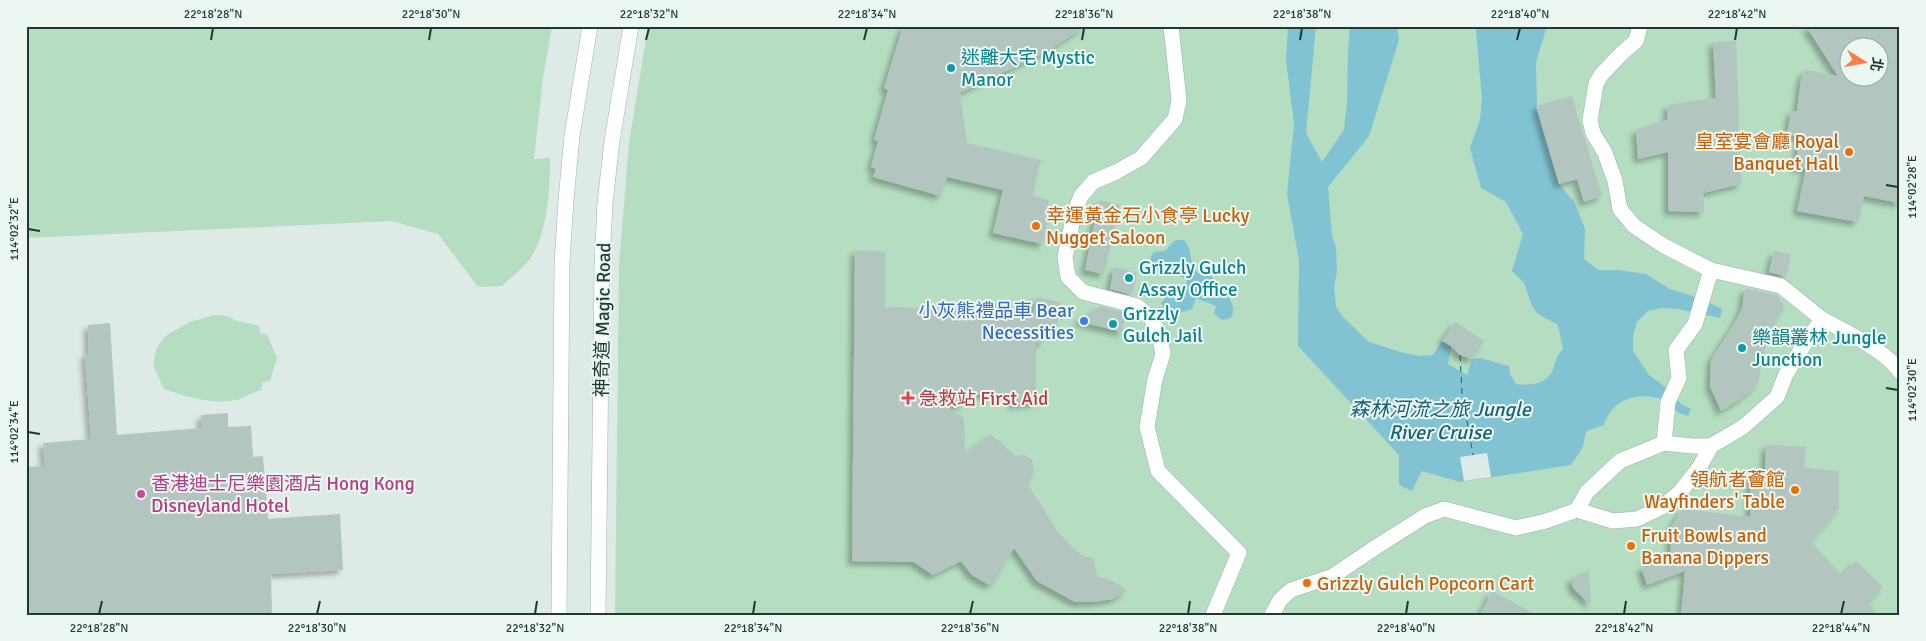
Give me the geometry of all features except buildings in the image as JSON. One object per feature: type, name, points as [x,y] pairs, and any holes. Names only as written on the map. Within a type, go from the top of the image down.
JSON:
[{"type":"street","points":[[559,615],[562,263],[572,136],[590,26]]},
{"type":"street","name":"神奇道 Magic Road","points":[[598,615],[602,265],[612,141],[631,26]]},
{"type":"street","points":[[1170,26],[1179,100],[1175,118],[1141,158],[1093,182],[1081,196],[1074,214],[1065,257],[1068,277],[1082,292],[1137,306],[1151,318],[1159,333],[1163,354],[1155,379],[1146,427],[1158,471],[1239,553],[1213,615]]},
{"type":"street","points":[[1640,26],[1636,41],[1606,70],[1596,84],[1590,120],[1592,133],[1605,153],[1615,181],[1620,209],[1634,226],[1664,246],[1711,270],[1781,286],[1822,319],[1850,334],[1885,357],[1899,370]]},
{"type":"street","points":[[1664,443],[1668,402],[1679,378],[1676,350],[1695,324],[1711,270]]},
{"type":"street","points":[[1272,615],[1280,600],[1291,590],[1333,576],[1426,516],[1444,509],[1516,528],[1546,521],[1577,510],[1613,521],[1637,519],[1662,507],[1680,492],[1698,468],[1711,446],[1743,427],[1777,397],[1786,374],[1806,340],[1822,319]]},
{"type":"street","points":[[1577,510],[1587,492],[1620,461],[1664,443],[1711,446]]},
{"type":"green space","points":[[26,26],[552,26],[543,78],[534,159],[550,158],[547,208],[542,233],[529,260],[502,286],[478,287],[438,234],[392,221],[26,238]]},
{"type":"green space","points":[[648,26],[1900,26],[1900,615],[615,615],[619,266],[629,143]]},
{"type":"green space","points":[[214,315],[228,316],[237,321],[259,326],[260,333],[267,335],[277,358],[270,381],[263,382],[261,390],[240,399],[221,402],[201,400],[164,389],[153,365],[157,347],[167,335],[190,322]]},
{"type":"water","name":"森林河流之旅 Jungle River Cruise","points":[[1288,26],[1316,26],[1306,133],[1322,162],[1344,130],[1350,26],[1397,26],[1399,40],[1369,136],[1328,187],[1332,235],[1336,247],[1337,272],[1334,286],[1336,307],[1344,318],[1369,342],[1420,356],[1433,355],[1442,341],[1451,346],[1448,364],[1467,375],[1472,359],[1480,358],[1509,366],[1510,374],[1516,384],[1528,385],[1539,383],[1552,373],[1558,355],[1563,349],[1558,325],[1538,314],[1532,306],[1524,283],[1512,271],[1523,234],[1506,202],[1481,188],[1470,148],[1480,120],[1482,98],[1476,32],[1477,26],[1547,26],[1536,62],[1537,106],[1559,184],[1575,203],[1585,229],[1584,259],[1598,270],[1618,270],[1646,274],[1670,289],[1702,299],[1722,309],[1720,318],[1678,309],[1661,308],[1648,311],[1637,322],[1633,336],[1633,351],[1649,375],[1672,392],[1681,404],[1691,409],[1688,416],[1678,412],[1668,402],[1656,398],[1647,396],[1629,399],[1614,408],[1604,425],[1586,431],[1583,447],[1571,465],[1460,482],[1422,471],[1412,491],[1399,485],[1399,455],[1298,346],[1299,260],[1287,194],[1294,124],[1286,60]]},
{"type":"water","points":[[1184,240],[1188,245],[1194,268],[1198,272],[1203,275],[1212,276],[1216,286],[1225,287],[1233,306],[1231,318],[1222,320],[1214,314],[1216,306],[1196,298],[1192,309],[1176,314],[1171,320],[1161,303],[1165,298],[1185,290],[1187,281],[1167,265],[1150,266],[1151,256],[1154,252],[1165,251],[1174,241]]},
{"type":"pier","points":[[1487,453],[1491,477],[1464,481],[1460,457]]},
{"type":"ferry route","points":[[1460,355],[1462,393],[1473,455]]},
{"type":"place","name":"迷離大宅 Mystic Manor","points":[[951,68]]},
{"type":"place","name":"皇室宴會廳 Royal Banquet Hall","points":[[1849,152]]},
{"type":"place","name":"幸運黃金石小食亭 Lucky Nugget Saloon","points":[[1036,226]]},
{"type":"place","name":"Grizzly Gulch Assay Office","points":[[1129,278]]},
{"type":"place","name":"小灰熊禮品車 Bear Necessities","points":[[1084,321]]},
{"type":"place","name":"Grizzly Gulch Jail","points":[[1113,324]]},
{"type":"place","name":"樂韻叢林 Jungle Junction","points":[[1742,348]]},
{"type":"place","name":"急救站 First Aid","points":[[908,398]]},
{"type":"place","name":"領航者薈館 Wayfinders' Table","points":[[1795,490]]},
{"type":"place","name":"香港迪士尼樂園酒店 Hong Kong Disneyland Hotel","points":[[141,494]]},
{"type":"place","name":"Fruit Bowls and Banana Dippers","points":[[1631,546]]},
{"type":"place","name":"Grizzly Gulch Popcorn Cart","points":[[1307,583]]}]
